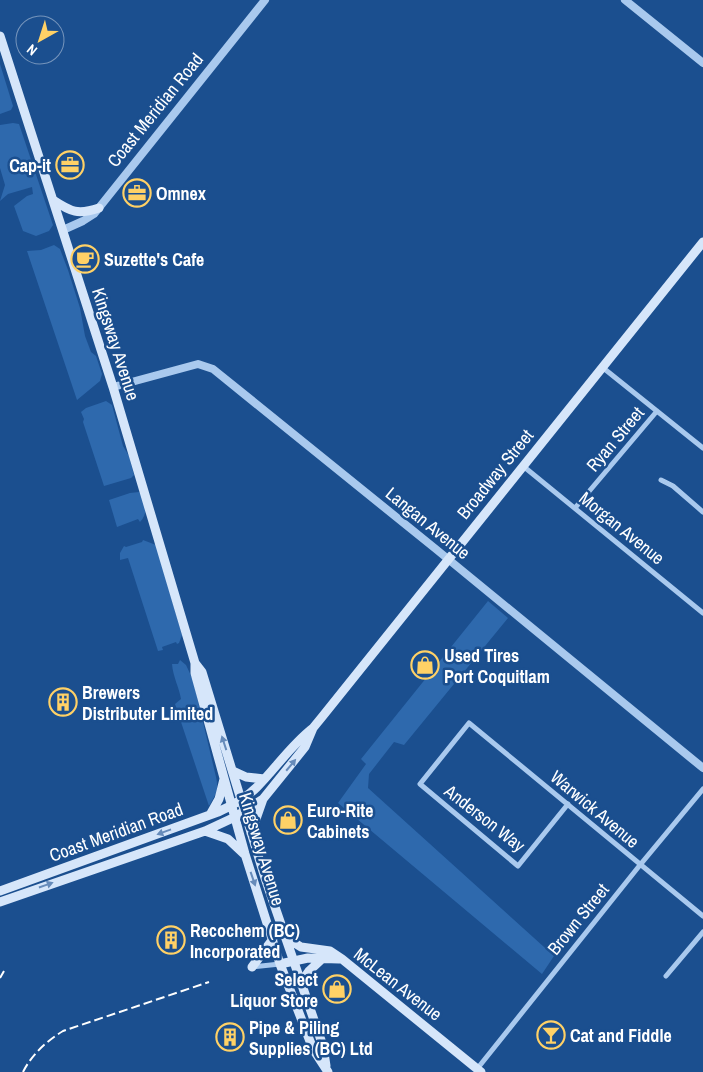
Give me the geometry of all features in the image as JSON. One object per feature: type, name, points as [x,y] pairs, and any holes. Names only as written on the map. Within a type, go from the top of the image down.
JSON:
[{"type":"main road","name":"Kingsway Avenue","points":[[0,36],[113,387],[195,663],[195,673],[244,854],[280,964],[313,1048],[327,1070]]},
{"type":"main road","points":[[53,200],[74,212],[85,212],[99,208]]},
{"type":"main road","name":"Broadway Street","points":[[242,800],[264,780],[299,739],[313,728],[703,242]]},
{"type":"main road","name":"Kingsway Avenue","points":[[195,663],[202,672],[251,833],[300,984],[323,1046],[327,1070]]},
{"type":"main road","name":"Broadway Street","points":[[235,818],[263,798],[306,747],[313,728]]},
{"type":"main road","points":[[233,771],[246,777],[264,780]]},
{"type":"main road","points":[[210,815],[218,799],[224,778]]},
{"type":"main road","points":[[251,833],[263,798]]},
{"type":"main road","name":"Coast Meridian Road","points":[[0,891],[210,815],[242,800]]},
{"type":"main road","name":"Coast Meridian Road","points":[[0,902],[205,832],[235,818]]},
{"type":"main road","points":[[205,832],[228,839],[244,854]]},
{"type":"main road","points":[[285,937],[301,947],[330,951],[342,959]]},
{"type":"main road","points":[[252,967],[273,939]]},
{"type":"main road","name":"McLean Avenue","points":[[280,964],[308,958],[342,959],[479,1070]]},
{"type":"main road","points":[[300,984],[323,958]]},
{"type":"street","name":"Coast Meridian Road","points":[[63,230],[87,219],[99,208],[265,0]]},
{"type":"street","points":[[626,0],[703,63]]},
{"type":"street","name":"Langan Avenue","points":[[113,387],[198,364],[213,369],[703,768]]},
{"type":"street","points":[[602,367],[703,448]]},
{"type":"street","name":"Ryan Street","points":[[575,508],[657,411]]},
{"type":"street","name":"Morgan Avenue","points":[[522,466],[703,612]]},
{"type":"street","points":[[661,480],[673,486],[703,512]]},
{"type":"street","name":"Warwick Avenue","points":[[420,784],[469,724],[703,916]]},
{"type":"street","name":"Anderson Way","points":[[420,784],[518,866],[568,804]]},
{"type":"street","name":"Brown Street","points":[[479,1070],[640,865],[703,789]]},
{"type":"street","points":[[666,976],[703,932]]},
{"type":"street","name":"McLean Avenue","points":[[252,967],[280,964]]},
{"type":"shaded area","points":[[0,64],[13,106],[11,110],[0,114]]},
{"type":"shaded area","points":[[19,124],[53,225],[49,231],[36,236],[23,231],[14,206],[27,196],[33,194],[32,187],[8,194],[0,201],[5,185],[0,168],[0,125]]},
{"type":"shaded area","points":[[54,245],[60,249],[68,270],[80,308],[85,336],[91,352],[96,356],[102,374],[100,381],[77,400],[27,251],[41,250]]},
{"type":"shaded area","points":[[106,401],[112,405],[123,446],[129,456],[134,475],[131,478],[104,486],[81,412],[86,408]]},
{"type":"shaded area","points":[[139,492],[144,499],[146,507],[143,519],[140,522],[138,519],[117,527],[109,500]]},
{"type":"shaded area","points":[[143,540],[156,545],[182,635],[179,643],[177,644],[176,642],[162,647],[163,650],[158,651],[128,558],[120,560],[120,553],[124,546],[142,542]]},
{"type":"shaded area","points":[[488,601],[508,618],[404,745],[394,742],[369,774],[368,788],[554,956],[542,974],[338,803],[366,764],[361,759]]},
{"type":"shaded area","points":[[180,660],[186,665],[193,680],[216,777],[216,792],[209,806],[175,704],[181,699],[172,664],[178,664]]},
{"type":"railway","points":[[0,978],[4,971]]},
{"type":"railway","points":[[23,1072],[40,1048],[63,1031],[209,982]]},
{"type":"place","name":"Cap-it","points":[[70,165]]},
{"type":"place","name":"Omnex","points":[[137,193]]},
{"type":"place","name":"Suzette's Cafe","points":[[85,259]]},
{"type":"place","name":"Used Tires Port Coquitlam","points":[[425,665]]},
{"type":"place","name":"Brewers Distributer Limited","points":[[63,702]]},
{"type":"place","name":"Euro-Rite Cabinets","points":[[288,820]]},
{"type":"place","name":"Recochem (BC) Incorporated","points":[[171,940]]},
{"type":"place","name":"Select Liquor Store","points":[[337,989]]},
{"type":"place","name":"Cat and Fiddle","points":[[551,1035]]},
{"type":"place","name":"Pipe & Piling Supplies (BC) Ltd","points":[[230,1037]]}]
